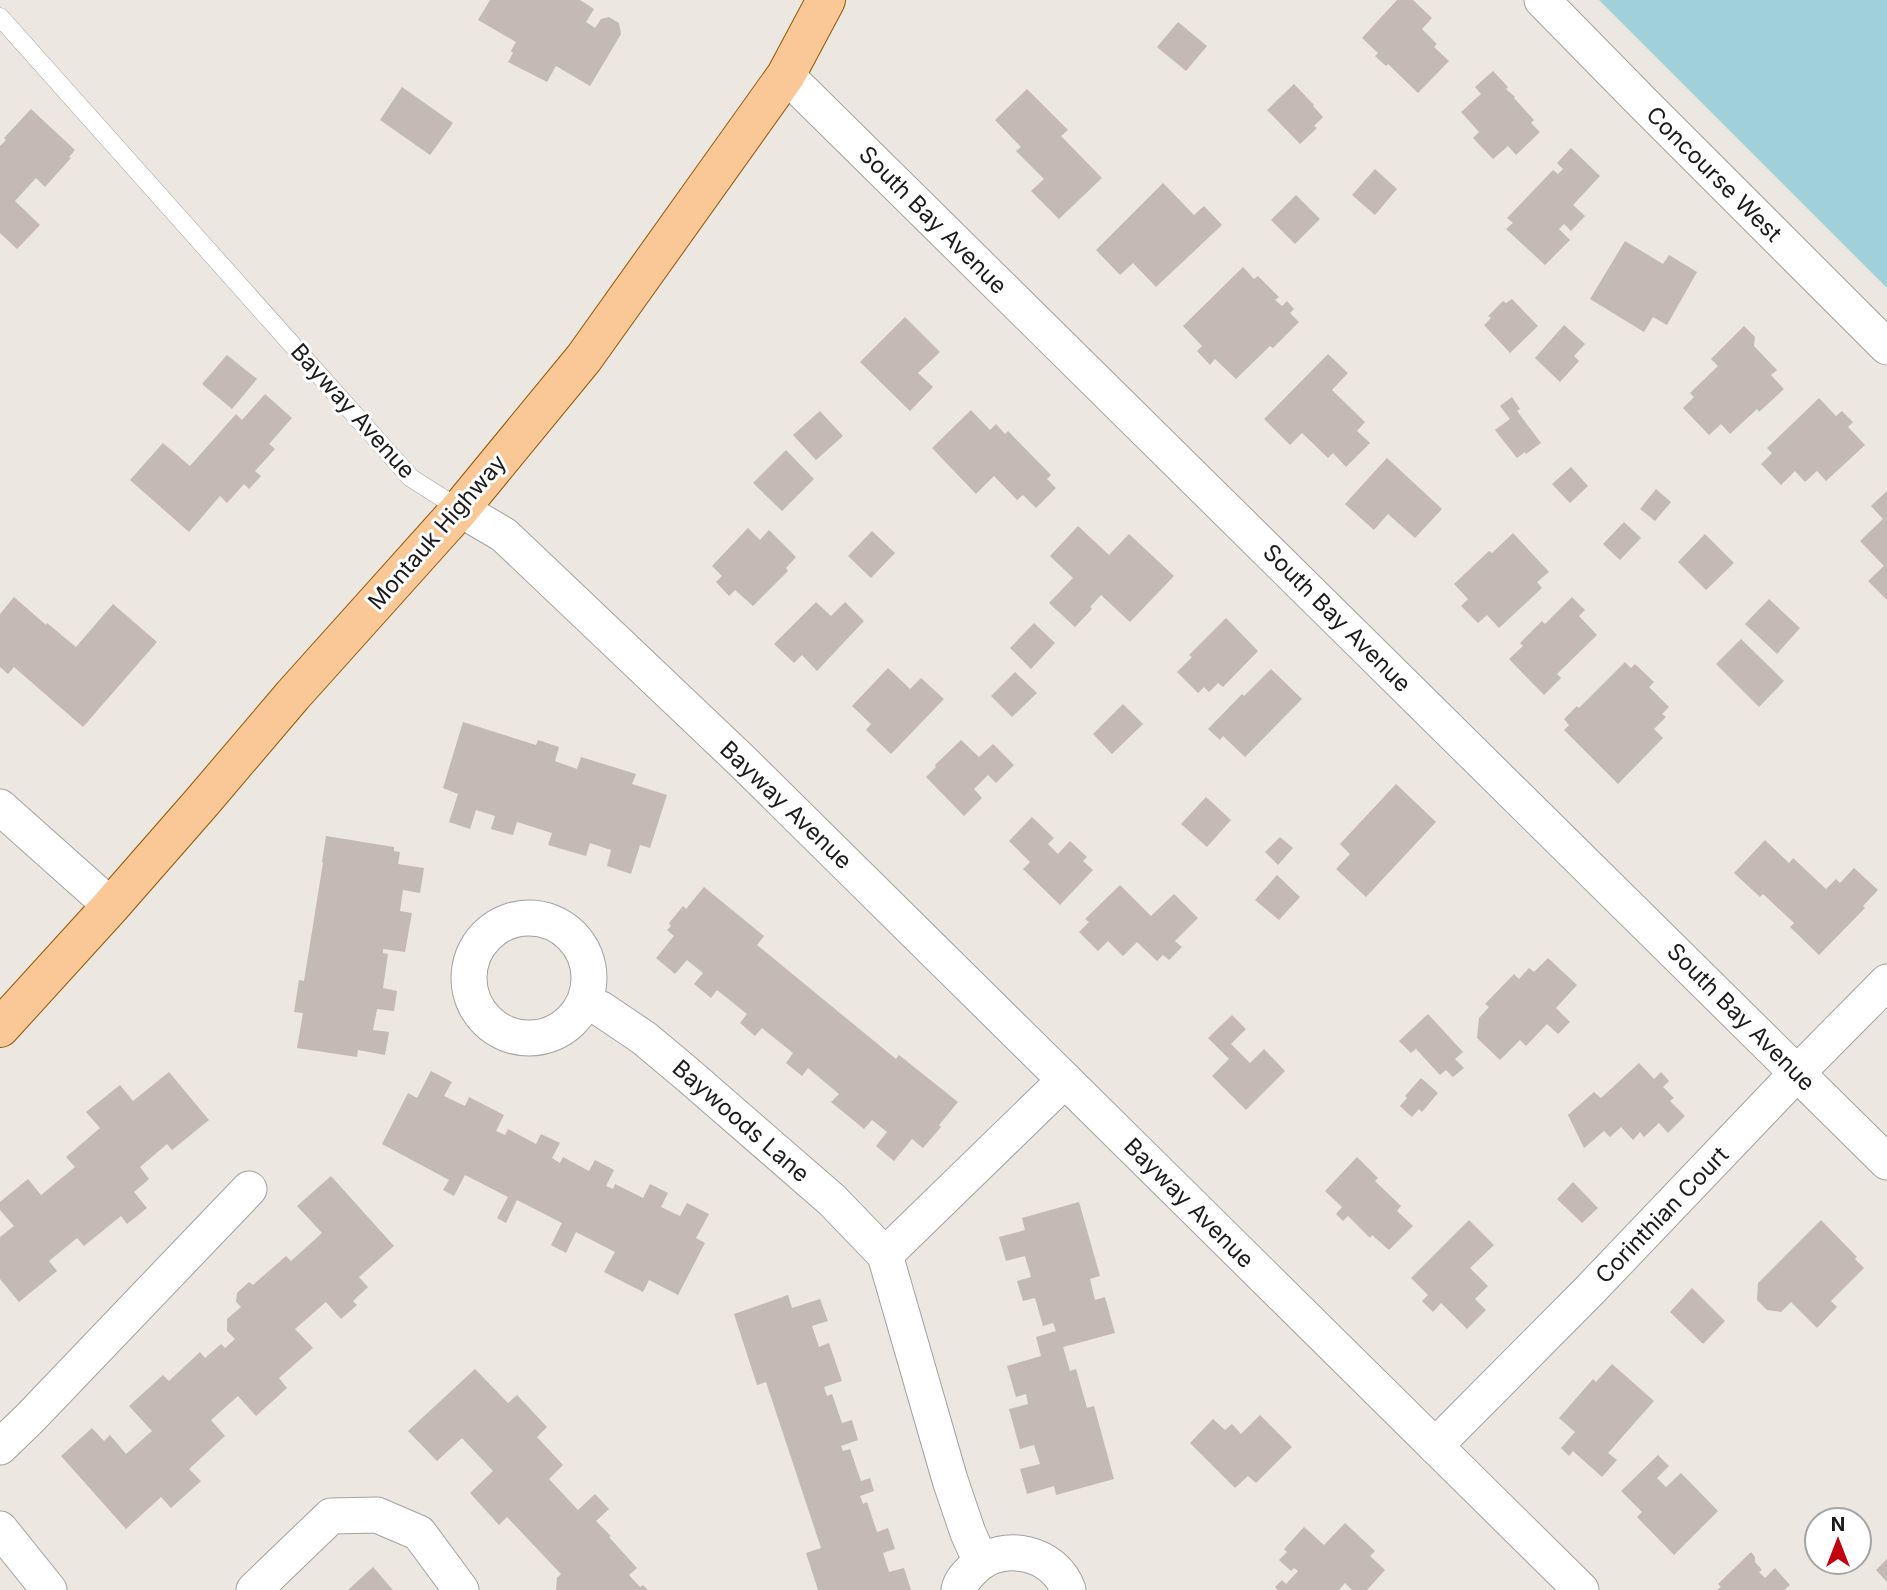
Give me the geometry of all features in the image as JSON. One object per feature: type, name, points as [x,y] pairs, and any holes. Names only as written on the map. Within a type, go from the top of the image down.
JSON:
[{"type":"main road","name":"Montauk Highway","points":[[0,1028],[111,906],[293,695],[460,509],[584,358],[786,75],[826,0]]},
{"type":"street","name":"Concourse West","points":[[1542,0],[1887,347]]},
{"type":"street","name":"South Bay Avenue","points":[[786,75],[1887,1162]]},
{"type":"street","name":"Bayway Avenue","points":[[460,509],[504,535],[744,763],[1581,1590]]},
{"type":"street","points":[[0,807],[111,906]]},
{"type":"street","name":"Corinthian Court","points":[[1435,1446],[1887,982]]},
{"type":"street","name":"Baywoods Lane","points":[[585,1002],[601,1009],[644,1038],[687,1074],[832,1200],[885,1255],[950,1480],[981,1562]]},
{"type":"street","points":[[885,1255],[1065,1080]]},
{"type":"street","points":[[0,1447],[249,1189]]},
{"type":"street","points":[[254,1590],[331,1516],[377,1516],[419,1533],[461,1590]]},
{"type":"street","points":[[0,1529],[49,1590]]},
{"type":"street","points":[[959,1590],[966,1576],[981,1562],[993,1556],[1013,1552],[1025,1553],[1044,1561],[1055,1569],[1068,1590]]},
{"type":"lane","name":"Bayway Avenue","points":[[0,17],[411,478],[460,509]]},
{"type":"water","points":[[1599,0],[1887,0],[1887,288]]},
{"type":"building","points":[[490,0],[580,0],[594,9],[586,22],[595,28],[601,19],[609,17],[619,23],[621,34],[590,86],[556,66],[547,82],[508,62],[516,42],[478,20]]},
{"type":"building","points":[[1397,0],[1413,0],[1432,18],[1422,29],[1437,44],[1434,47],[1449,61],[1418,93],[1388,64],[1386,66],[1375,56],[1378,53],[1362,38]]},
{"type":"building","points":[[1178,22],[1207,46],[1186,71],[1157,47]]},
{"type":"building","points":[[1493,71],[1534,120],[1531,123],[1540,132],[1516,155],[1508,146],[1493,159],[1473,138],[1479,132],[1461,112],[1481,94],[1475,87]]},
{"type":"building","points":[[1294,84],[1323,117],[1314,126],[1317,128],[1300,144],[1267,110]]},
{"type":"building","points":[[402,87],[453,123],[430,155],[380,120]]},
{"type":"building","points":[[1027,89],[1068,130],[1061,136],[1102,178],[1059,219],[1031,191],[1044,179],[1016,151],[1021,147],[995,120]]},
{"type":"building","points":[[31,109],[75,150],[45,187],[36,178],[15,201],[40,225],[17,249],[0,233],[0,146]]},
{"type":"building","points":[[1571,148],[1600,176],[1573,205],[1585,216],[1571,231],[1564,224],[1559,229],[1570,240],[1545,265],[1506,229],[1513,223],[1507,218],[1553,170],[1558,174],[1563,169],[1557,163]]},
{"type":"building","points":[[1375,169],[1397,189],[1375,215],[1352,195]]},
{"type":"building","points":[[1163,183],[1194,215],[1204,206],[1222,225],[1156,287],[1133,263],[1120,275],[1096,250]]},
{"type":"building","points":[[1296,195],[1320,219],[1295,244],[1271,220]]},
{"type":"building","points":[[1625,241],[1663,264],[1669,255],[1697,272],[1667,325],[1653,317],[1644,332],[1590,299]]},
{"type":"building","points":[[1243,267],[1254,279],[1258,276],[1279,297],[1275,300],[1282,306],[1287,301],[1294,309],[1290,313],[1299,322],[1236,379],[1215,359],[1210,365],[1197,351],[1202,346],[1183,326]]},
{"type":"building","points":[[1512,299],[1538,326],[1510,353],[1484,325],[1491,318],[1488,316],[1503,301],[1506,303]]},
{"type":"building","points":[[905,317],[940,352],[918,373],[933,387],[910,411],[860,362]]},
{"type":"building","points":[[1564,325],[1585,344],[1574,356],[1579,361],[1560,382],[1535,358]]},
{"type":"building","points":[[1744,326],[1755,337],[1754,346],[1777,370],[1771,375],[1784,389],[1730,434],[1721,424],[1709,435],[1683,408],[1694,397],[1690,393],[1718,366],[1711,359]]},
{"type":"building","points":[[1328,354],[1348,373],[1332,390],[1365,422],[1357,431],[1370,443],[1346,467],[1333,453],[1328,458],[1302,433],[1290,445],[1264,419]]},
{"type":"building","points":[[227,355],[257,379],[232,409],[202,384]]},
{"type":"building","points":[[265,394],[292,418],[269,444],[275,449],[255,471],[261,476],[249,489],[244,484],[227,503],[220,496],[189,532],[130,480],[163,443],[190,466],[236,414],[242,420]]},
{"type":"building","points":[[1512,397],[1520,409],[1517,411],[1541,443],[1517,458],[1495,430],[1510,419],[1500,406]]},
{"type":"building","points":[[1819,398],[1836,416],[1842,411],[1853,422],[1848,427],[1865,445],[1826,481],[1817,471],[1805,482],[1795,471],[1781,485],[1761,464],[1772,453],[1767,448]]},
{"type":"building","points":[[971,410],[990,430],[996,424],[1005,434],[1008,431],[1051,475],[1047,479],[1056,488],[1036,508],[1023,495],[1017,500],[994,476],[976,494],[932,448]]},
{"type":"building","points":[[820,411],[843,436],[816,460],[793,435]]},
{"type":"building","points":[[786,450],[814,479],[782,511],[753,483]]},
{"type":"building","points":[[1387,458],[1442,509],[1415,538],[1388,514],[1374,530],[1345,504]]},
{"type":"building","points":[[1571,467],[1588,486],[1570,503],[1552,484]]},
{"type":"building","points":[[1656,489],[1671,502],[1655,521],[1640,509]]},
{"type":"building","points":[[1887,491],[1887,600],[1868,581],[1884,566],[1860,541],[1883,519],[1871,506]]},
{"type":"building","points":[[1624,522],[1641,538],[1620,560],[1603,544]]},
{"type":"building","points":[[1078,526],[1109,555],[1129,534],[1174,576],[1130,622],[1101,595],[1075,627],[1049,603],[1073,578],[1050,556]]},
{"type":"building","points":[[748,528],[760,540],[769,530],[796,557],[786,568],[788,571],[753,606],[735,590],[729,596],[716,582],[722,576],[712,566]]},
{"type":"building","points":[[872,531],[895,553],[871,578],[848,556]]},
{"type":"building","points":[[1513,533],[1549,572],[1537,582],[1542,588],[1499,628],[1487,615],[1478,623],[1461,606],[1468,599],[1454,584]]},
{"type":"building","points":[[1705,534],[1734,563],[1706,590],[1678,562]]},
{"type":"building","points":[[14,597],[76,647],[113,604],[157,642],[83,727],[14,667],[8,674],[0,667],[0,614]]},
{"type":"building","points":[[1572,597],[1585,610],[1579,616],[1597,635],[1557,674],[1561,678],[1544,695],[1509,659],[1523,646],[1520,643],[1542,621],[1545,624]]},
{"type":"building","points":[[1769,599],[1800,628],[1777,654],[1745,624]]},
{"type":"building","points":[[816,602],[831,616],[845,602],[864,621],[817,671],[802,655],[794,663],[774,644]]},
{"type":"building","points":[[1226,618],[1258,651],[1223,687],[1218,683],[1209,692],[1204,687],[1198,693],[1177,672],[1192,657],[1189,655]]},
{"type":"building","points":[[1034,623],[1055,643],[1031,669],[1010,648]]},
{"type":"building","points":[[1741,639],[1784,681],[1759,707],[1716,664]]},
{"type":"building","points":[[1625,662],[1631,668],[1635,664],[1654,682],[1649,687],[1669,707],[1662,714],[1666,717],[1654,729],[1663,738],[1618,784],[1564,730],[1569,725],[1564,719],[1577,706],[1579,708]]},
{"type":"building","points":[[888,668],[910,689],[921,678],[944,699],[891,754],[866,730],[871,724],[852,706]]},
{"type":"building","points":[[1271,669],[1302,699],[1245,757],[1223,736],[1220,740],[1208,729]]},
{"type":"building","points":[[1015,672],[1037,693],[1012,717],[991,696]]},
{"type":"building","points":[[1123,704],[1143,724],[1112,754],[1093,734]]},
{"type":"building","points":[[463,722],[536,745],[538,740],[559,747],[555,761],[577,769],[581,757],[636,774],[632,784],[667,795],[650,848],[640,845],[631,874],[607,866],[611,850],[590,843],[586,856],[548,845],[552,833],[517,822],[513,835],[491,829],[495,816],[476,810],[470,829],[449,822],[458,794],[443,788]]},
{"type":"building","points":[[961,740],[979,757],[993,744],[1014,765],[996,783],[988,775],[974,789],[982,798],[964,816],[926,777]]},
{"type":"building","points":[[1396,784],[1436,822],[1366,897],[1336,869],[1350,854],[1340,844]]},
{"type":"building","points":[[1206,797],[1231,820],[1207,847],[1181,824]]},
{"type":"building","points":[[1032,817],[1054,838],[1048,844],[1058,854],[1070,841],[1087,857],[1083,861],[1093,870],[1060,905],[1023,869],[1030,862],[1009,841]]},
{"type":"building","points":[[326,836],[394,847],[394,851],[400,852],[398,864],[424,868],[420,893],[403,890],[400,911],[412,913],[405,952],[383,949],[383,953],[388,954],[383,988],[397,991],[394,1011],[377,1009],[373,1030],[389,1032],[385,1055],[358,1050],[357,1057],[297,1048],[303,1013],[294,1012],[299,980],[304,981]]},
{"type":"building","points":[[1280,837],[1293,848],[1278,865],[1265,852]]},
{"type":"building","points":[[1765,840],[1789,863],[1793,858],[1826,889],[1836,879],[1840,883],[1854,868],[1878,890],[1863,906],[1865,908],[1819,955],[1790,927],[1794,923],[1763,894],[1760,897],[1734,873]]},
{"type":"building","points":[[1277,875],[1300,897],[1279,920],[1255,900]]},
{"type":"building","points":[[1120,885],[1151,916],[1174,894],[1198,918],[1175,941],[1182,947],[1169,960],[1163,955],[1157,961],[1137,942],[1123,956],[1108,941],[1098,951],[1079,932],[1089,922],[1085,919]]},
{"type":"building","points":[[704,887],[764,936],[757,945],[896,1059],[899,1055],[958,1102],[923,1148],[912,1139],[894,1161],[876,1146],[887,1132],[872,1120],[864,1129],[831,1102],[839,1094],[808,1068],[802,1076],[786,1063],[793,1053],[762,1028],[755,1036],[740,1023],[747,1014],[717,990],[711,998],[694,984],[703,973],[687,960],[675,974],[656,958],[674,936],[667,930],[671,926],[669,923],[683,906],[686,909]]},
{"type":"building","points":[[1548,958],[1577,985],[1556,1008],[1570,1022],[1558,1034],[1547,1024],[1526,1046],[1520,1040],[1500,1060],[1477,1038],[1479,1018],[1489,1007],[1485,1004],[1514,974],[1519,979],[1529,968],[1534,972]]},
{"type":"building","points":[[1428,1014],[1463,1052],[1455,1059],[1464,1068],[1453,1077],[1446,1070],[1440,1075],[1416,1049],[1411,1053],[1399,1041]]},
{"type":"building","points":[[1232,1015],[1246,1029],[1231,1044],[1250,1063],[1264,1049],[1285,1071],[1246,1110],[1212,1076],[1229,1059],[1208,1038]]},
{"type":"building","points":[[1639,1063],[1654,1079],[1661,1072],[1669,1081],[1663,1087],[1674,1098],[1670,1101],[1685,1116],[1668,1133],[1659,1123],[1644,1137],[1640,1132],[1633,1140],[1621,1127],[1610,1137],[1604,1131],[1584,1148],[1568,1115],[1594,1092],[1601,1098]]},
{"type":"building","points":[[431,1071],[452,1082],[444,1096],[465,1106],[469,1097],[504,1115],[496,1131],[505,1135],[508,1129],[536,1144],[541,1134],[560,1143],[552,1158],[560,1163],[563,1157],[589,1171],[595,1160],[614,1170],[606,1186],[613,1189],[615,1184],[643,1198],[650,1184],[668,1193],[661,1207],[680,1216],[687,1203],[709,1214],[696,1238],[705,1243],[678,1295],[649,1280],[643,1292],[604,1272],[615,1252],[576,1232],[566,1253],[551,1245],[562,1223],[517,1200],[506,1223],[497,1218],[508,1197],[465,1175],[454,1196],[443,1190],[449,1180],[382,1144],[408,1093],[417,1098]]},
{"type":"building","points":[[169,1072],[209,1120],[172,1150],[167,1144],[140,1167],[149,1179],[134,1192],[147,1208],[127,1224],[121,1216],[84,1246],[77,1238],[49,1261],[57,1271],[19,1302],[0,1279],[0,1237],[14,1226],[0,1210],[0,1202],[28,1179],[41,1195],[75,1167],[66,1157],[100,1128],[86,1112],[120,1085],[133,1101]]},
{"type":"building","points":[[1421,1078],[1438,1093],[1422,1112],[1419,1109],[1412,1117],[1400,1106]]},
{"type":"building","points":[[1357,1157],[1378,1178],[1375,1181],[1401,1206],[1397,1211],[1413,1226],[1389,1250],[1372,1235],[1370,1238],[1348,1216],[1343,1221],[1336,1214],[1342,1207],[1325,1191]]},
{"type":"building","points":[[331,1176],[394,1246],[359,1277],[368,1287],[353,1301],[357,1305],[341,1319],[326,1302],[295,1329],[313,1348],[279,1378],[287,1388],[256,1416],[238,1396],[211,1420],[225,1436],[189,1469],[201,1481],[171,1508],[161,1497],[126,1529],[61,1456],[92,1428],[104,1441],[110,1435],[126,1454],[152,1431],[129,1406],[163,1375],[169,1381],[200,1352],[205,1358],[221,1344],[225,1348],[235,1339],[227,1331],[227,1319],[241,1307],[236,1302],[237,1293],[249,1282],[253,1285],[286,1256],[291,1261],[322,1233],[297,1206]]},
{"type":"building","points":[[1573,1182],[1598,1208],[1582,1223],[1557,1199]]},
{"type":"building","points":[[1079,1202],[1100,1276],[1090,1279],[1095,1300],[1105,1297],[1115,1333],[1063,1347],[1070,1371],[1076,1369],[1087,1408],[1094,1406],[1114,1479],[1056,1495],[1054,1486],[1027,1494],[1020,1469],[1040,1464],[1034,1445],[1020,1449],[1009,1409],[1028,1404],[1026,1394],[1016,1397],[1007,1366],[1041,1356],[1036,1337],[1056,1331],[1053,1323],[1043,1326],[1035,1298],[1023,1301],[1017,1281],[1031,1277],[1025,1256],[1006,1261],[999,1237],[1025,1230],[1022,1218]]},
{"type":"building","points":[[1469,1220],[1494,1245],[1470,1268],[1488,1286],[1475,1299],[1486,1310],[1467,1329],[1441,1303],[1433,1312],[1422,1301],[1428,1295],[1411,1278]]},
{"type":"building","points":[[1821,1220],[1857,1257],[1855,1259],[1864,1268],[1831,1301],[1837,1307],[1817,1328],[1791,1302],[1781,1312],[1767,1310],[1757,1300],[1758,1283]]},
{"type":"building","points":[[1692,1288],[1725,1321],[1703,1344],[1670,1312]]},
{"type":"building","points":[[788,1295],[792,1308],[820,1299],[828,1321],[812,1326],[819,1347],[829,1343],[842,1381],[824,1387],[827,1396],[832,1394],[842,1423],[852,1420],[858,1440],[841,1446],[843,1451],[850,1449],[861,1481],[870,1478],[874,1491],[860,1496],[863,1504],[867,1502],[877,1532],[888,1528],[895,1549],[883,1553],[889,1572],[904,1568],[911,1590],[818,1590],[806,1553],[821,1548],[766,1382],[757,1385],[734,1314]]},
{"type":"building","points":[[1612,1364],[1654,1401],[1608,1453],[1617,1460],[1602,1477],[1573,1451],[1569,1456],[1561,1448],[1575,1432],[1559,1418],[1593,1379],[1596,1382]]},
{"type":"building","points":[[475,1369],[508,1403],[517,1395],[547,1427],[537,1437],[563,1465],[549,1479],[578,1510],[595,1494],[609,1509],[596,1521],[637,1568],[629,1575],[640,1587],[643,1585],[648,1590],[556,1590],[557,1578],[561,1574],[507,1517],[499,1525],[470,1493],[493,1471],[462,1438],[437,1461],[408,1431]]},
{"type":"building","points":[[1260,1415],[1292,1447],[1256,1483],[1248,1476],[1235,1488],[1190,1443],[1213,1419],[1225,1430],[1232,1424],[1241,1434]]},
{"type":"building","points":[[1658,1455],[1669,1466],[1657,1478],[1666,1487],[1681,1473],[1718,1511],[1674,1555],[1637,1517],[1642,1512],[1621,1491]]},
{"type":"building","points":[[1345,1523],[1375,1551],[1370,1556],[1385,1570],[1367,1590],[1352,1590],[1345,1583],[1339,1590],[1278,1590],[1275,1587],[1282,1580],[1286,1584],[1298,1571],[1294,1568],[1291,1571],[1279,1560],[1287,1552],[1284,1549],[1304,1527],[1324,1545]]},
{"type":"building","points":[[1751,1552],[1762,1570],[1759,1572],[1765,1578],[1775,1568],[1790,1585],[1784,1590],[1717,1590],[1721,1587],[1718,1584]]},
{"type":"building","points":[[1887,1559],[1887,1582],[1876,1570]]},
{"type":"building","points":[[373,1567],[393,1590],[348,1590]]}]
